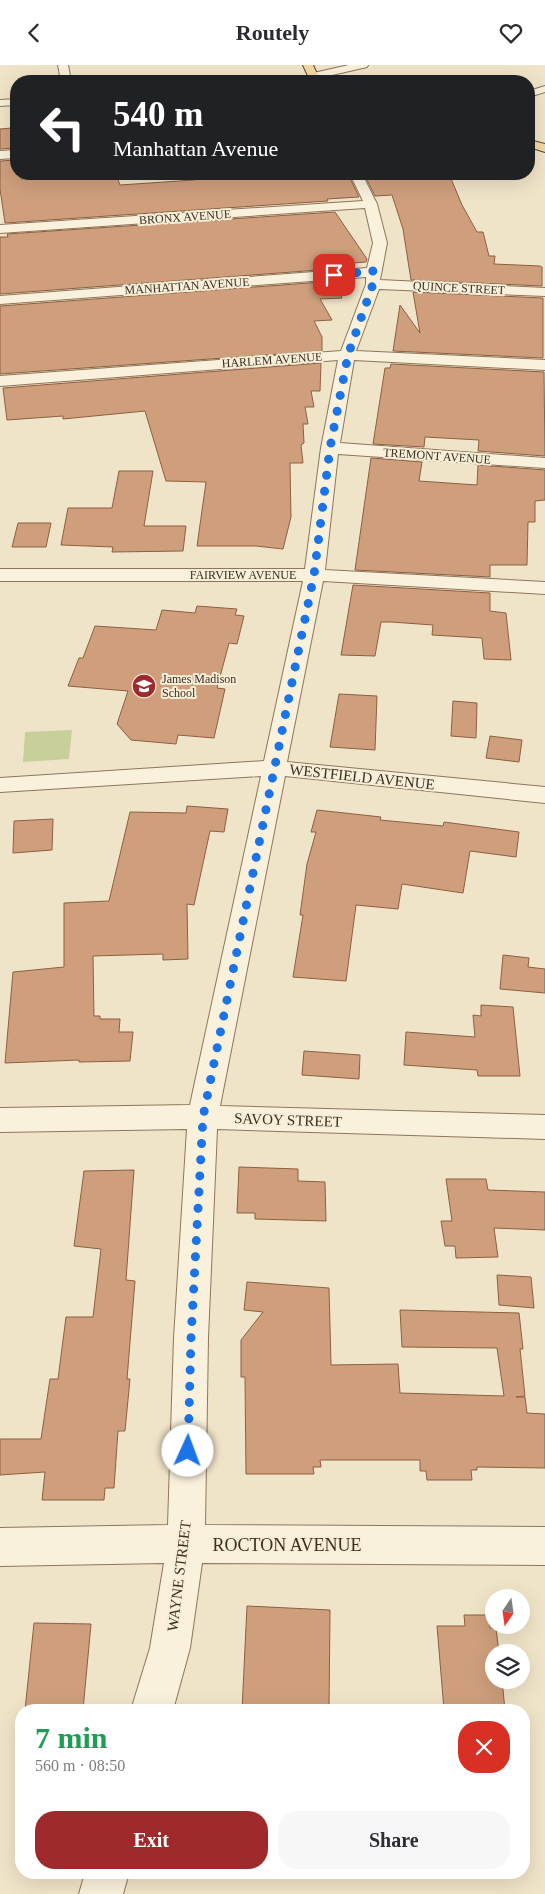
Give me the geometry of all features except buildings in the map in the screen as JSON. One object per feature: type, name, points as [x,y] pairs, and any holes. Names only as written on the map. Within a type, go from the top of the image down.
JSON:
[{"type":"street","points":[[328,75],[363,65]]},
{"type":"street","name":"WAYNE STREET","points":[[154,1704],[170,1648],[186,1544],[191,1338],[203,1117],[314,575],[330,448],[348,355],[373,278],[380,243],[371,204],[359,180]]},
{"type":"street","name":"BRONX AVENUE","points":[[0,229],[371,204]]},
{"type":"street","name":"QUINCE STREET","points":[[373,278],[545,292]]},
{"type":"street","name":"MANHATTAN AVENUE","points":[[0,300],[373,278]]},
{"type":"street","name":"HARLEM AVENUE","points":[[0,381],[348,355],[545,365]]},
{"type":"street","name":"TREMONT AVENUE","points":[[330,448],[545,463]]},
{"type":"street","name":"FAIRVIEW AVENUE","points":[[0,575],[314,575],[545,588]]},
{"type":"street","name":"WESTFIELD AVENUE","points":[[0,785],[274,768],[545,795]]},
{"type":"street","name":"SAVOY STREET","points":[[0,1120],[203,1117],[545,1127]]},
{"type":"street","name":"ROCTON AVENUE","points":[[0,1547],[186,1544],[545,1546]]},
{"type":"street","points":[[101,1894],[105,1879]]},
{"type":"green space","points":[[72,730],[69,759],[23,762],[25,732]]},
{"type":"place","name":"James Madison School","points":[[144,686]]},
{"type":"route","points":[[188,1451],[191,1338],[203,1117],[314,575],[330,448],[348,355],[373,284],[373,271],[334,275]]}]
